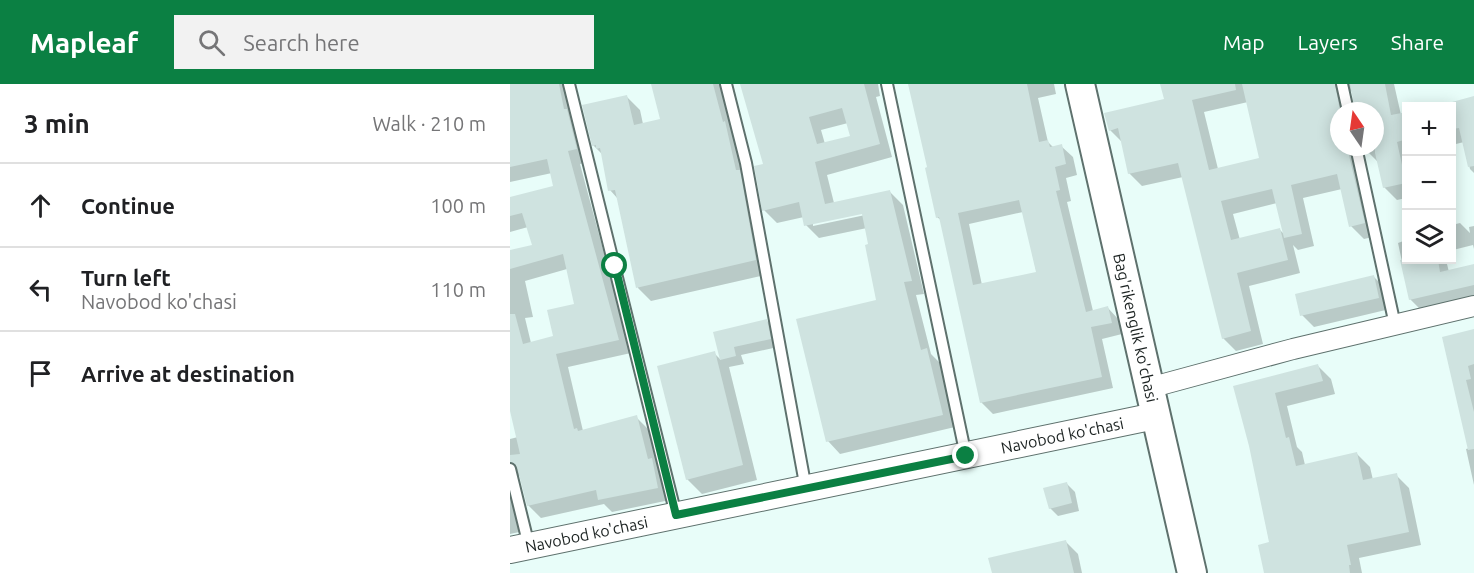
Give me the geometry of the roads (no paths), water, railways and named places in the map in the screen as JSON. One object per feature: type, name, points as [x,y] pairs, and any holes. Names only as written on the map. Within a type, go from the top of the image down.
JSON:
[{"type":"main road","name":"Bag'rikenglik ko'chasi","points":[[1080,84],[1192,573]]},
{"type":"street","points":[[1149,387],[1293,349],[1474,306]]},
{"type":"street","name":"Navobod ko'chasi","points":[[519,548],[1155,416]]},
{"type":"lane","points":[[569,84],[676,515]]},
{"type":"lane","points":[[726,84],[746,163],[806,490]]},
{"type":"lane","points":[[887,84],[966,456]]},
{"type":"lane","points":[[1342,84],[1346,102]]},
{"type":"lane","points":[[1358,156],[1395,325]]},
{"type":"lane","points":[[510,470],[519,548]]}]
